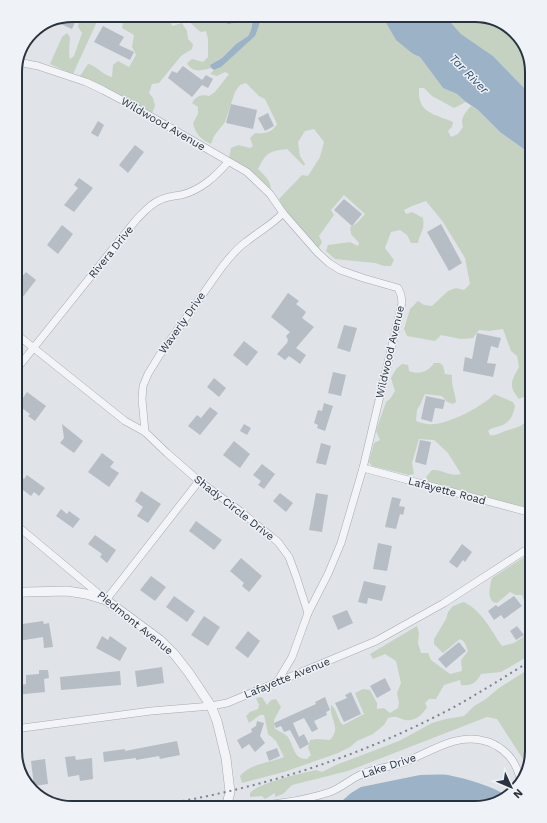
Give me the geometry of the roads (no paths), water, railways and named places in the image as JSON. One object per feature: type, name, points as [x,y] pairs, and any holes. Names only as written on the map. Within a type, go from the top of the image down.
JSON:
[{"type":"street","name":"Wildwood Avenue","points":[[23,63],[38,66],[98,87],[247,172],[270,194],[283,213],[318,253],[329,263],[340,270],[362,278],[398,288],[401,295],[402,303],[363,468],[341,543],[328,574],[308,613],[292,657],[277,682]]},
{"type":"street","name":"Rivera Drive","points":[[22,362],[136,220],[151,205],[160,199],[182,194],[204,185],[212,179],[228,162]]},
{"type":"street","name":"Waverly Drive","points":[[145,432],[142,399],[143,386],[148,374],[159,356],[222,267],[244,243],[273,223],[283,213]]},
{"type":"street","points":[[22,339],[125,422],[145,432]]},
{"type":"street","name":"Shady Circle Drive","points":[[145,432],[167,454],[199,481],[240,511],[278,542],[284,549],[296,576],[308,613]]},
{"type":"street","name":"Lafayette Road","points":[[363,468],[525,512]]},
{"type":"street","points":[[22,592],[67,591],[86,594],[106,600],[199,481]]},
{"type":"street","name":"Piedmont Avenue","points":[[22,530],[106,600],[160,640],[175,655],[189,673],[211,706],[217,721],[226,758],[230,792],[228,801]]},
{"type":"street","name":"Lafayette Avenue","points":[[22,728],[151,711],[211,706],[227,703],[376,641],[444,603],[525,551]]},
{"type":"street","name":"Lake Drive","points":[[290,801],[331,792],[356,777],[372,770],[400,763],[458,740],[484,741],[496,746],[506,753],[515,764],[519,774]]},
{"type":"water","points":[[225,22],[237,22],[233,23],[228,24]]},
{"type":"water","points":[[253,22],[260,22],[255,36],[221,67],[214,70],[211,68],[210,65],[222,58],[236,44],[248,36]]},
{"type":"water","name":"Tar River","points":[[386,22],[450,22],[461,34],[493,56],[525,89],[525,150],[500,132],[478,110],[457,94],[443,88],[420,57],[413,54],[396,40]]},
{"type":"water","points":[[420,775],[448,775],[487,786],[502,793],[481,801],[342,801],[361,787]]},
{"type":"railway","points":[[182,801],[262,783],[341,758],[417,726],[484,690],[525,664]]}]
